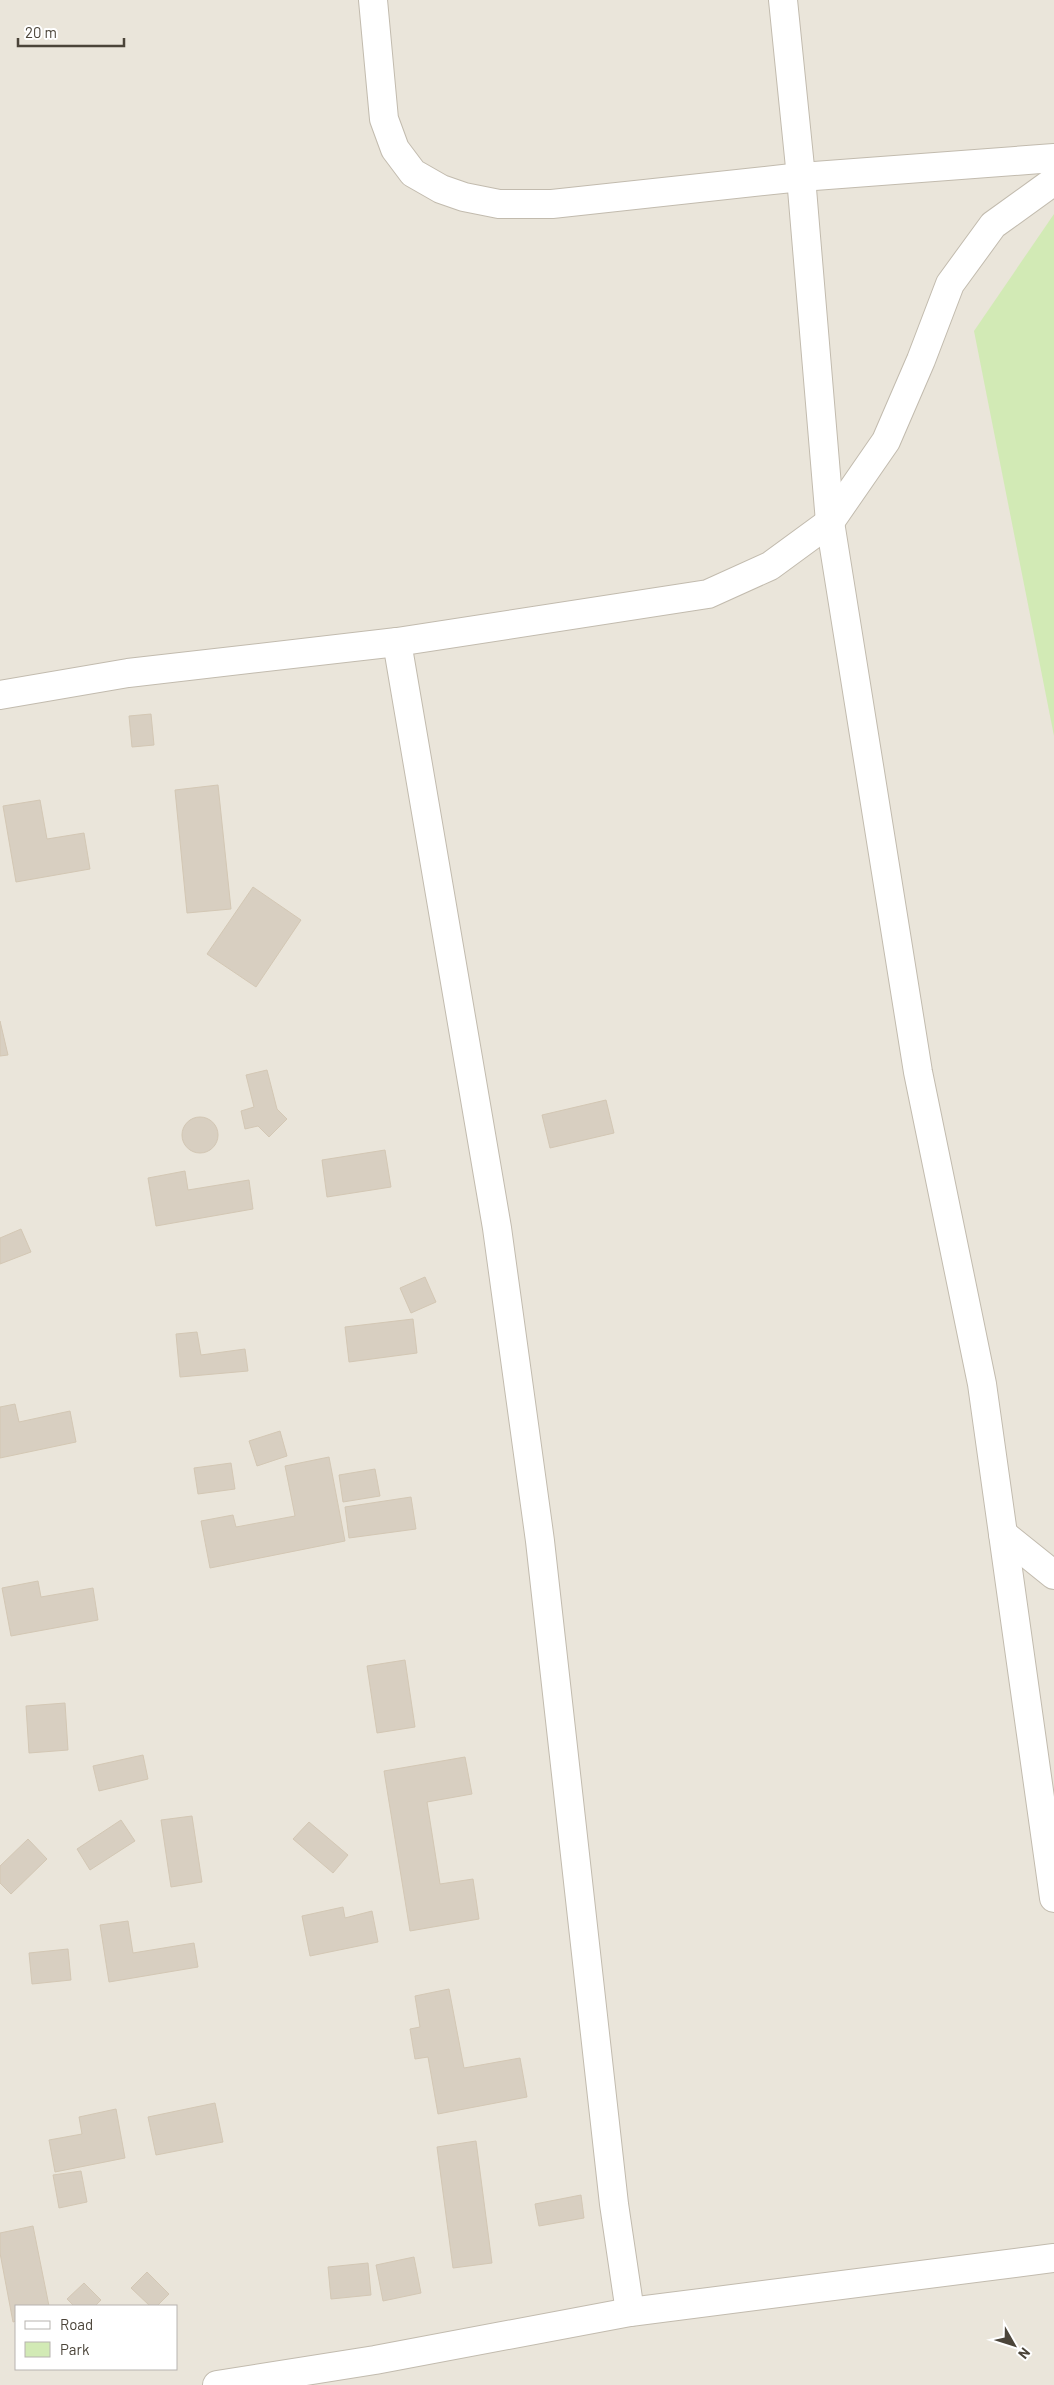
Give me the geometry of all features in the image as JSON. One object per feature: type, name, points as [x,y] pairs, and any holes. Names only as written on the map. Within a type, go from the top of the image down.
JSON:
[{"type":"street","points":[[373,0],[384,118],[395,150],[413,173],[441,188],[464,197],[499,204],[552,204],[801,177],[1054,158]]},
{"type":"street","points":[[782,0],[801,177],[830,522],[918,1072],[982,1384],[1054,1898]]},
{"type":"street","points":[[0,695],[128,673],[396,642],[708,594],[770,566],[830,522],[886,441],[921,360],[950,284],[993,225],[1054,181]]},
{"type":"street","points":[[396,642],[498,1238],[540,1541],[614,2204],[630,2312]]},
{"type":"street","points":[[1003,1534],[1054,1575]]},
{"type":"street","points":[[217,2385],[374,2360],[630,2312],[1054,2258]]},
{"type":"shaded area","points":[[0,0],[1054,0],[1054,2385],[0,2385]]},
{"type":"green space","points":[[1054,214],[1054,736],[974,331]]},
{"type":"building","points":[[151,714],[154,745],[132,747],[129,716]]},
{"type":"building","points":[[218,785],[231,909],[187,913],[175,790]]},
{"type":"building","points":[[40,800],[47,839],[84,833],[90,869],[16,882],[3,806]]},
{"type":"building","points":[[253,887],[301,920],[256,987],[207,954]]},
{"type":"building","points":[[0,1021],[8,1055],[0,1056]]},
{"type":"building","points":[[267,1070],[277,1109],[287,1119],[269,1137],[258,1126],[245,1129],[241,1111],[254,1107],[246,1075]]},
{"type":"building","points":[[606,1100],[614,1133],[550,1148],[542,1115]]},
{"type":"building","points":[[200,1117],[207,1118],[213,1122],[217,1128],[217,1142],[213,1148],[207,1152],[200,1153],[193,1152],[187,1148],[183,1142],[182,1135],[183,1128],[187,1122],[193,1118]]},
{"type":"building","points":[[385,1150],[391,1187],[327,1197],[322,1160]]},
{"type":"building","points":[[185,1171],[188,1190],[249,1180],[253,1209],[156,1226],[148,1178]]},
{"type":"building","points":[[21,1229],[31,1252],[0,1264],[0,1238]]},
{"type":"building","points":[[425,1277],[436,1302],[411,1313],[400,1288]]},
{"type":"building","points":[[413,1319],[417,1353],[349,1362],[345,1327]]},
{"type":"building","points":[[197,1332],[201,1355],[245,1349],[248,1371],[180,1377],[176,1334]]},
{"type":"building","points":[[15,1404],[19,1422],[70,1411],[76,1442],[0,1458],[0,1407]]},
{"type":"building","points":[[280,1431],[287,1456],[257,1466],[249,1441]]},
{"type":"building","points":[[329,1457],[345,1541],[210,1568],[201,1521],[233,1515],[236,1527],[295,1516],[285,1466]]},
{"type":"building","points":[[231,1463],[235,1489],[198,1494],[194,1468]]},
{"type":"building","points":[[375,1469],[380,1496],[343,1502],[339,1475]]},
{"type":"building","points":[[411,1497],[416,1529],[349,1538],[345,1507]]},
{"type":"building","points":[[38,1581],[41,1597],[93,1588],[98,1620],[11,1636],[2,1588]]},
{"type":"building","points":[[405,1660],[415,1727],[377,1733],[367,1666]]},
{"type":"building","points":[[65,1703],[68,1750],[29,1753],[26,1706]]},
{"type":"building","points":[[143,1755],[148,1779],[99,1791],[93,1766]]},
{"type":"building","points":[[465,1757],[472,1794],[427,1802],[440,1884],[473,1879],[479,1919],[410,1931],[384,1771]]},
{"type":"building","points":[[192,1816],[202,1882],[171,1887],[161,1820]]},
{"type":"building","points":[[121,1820],[135,1841],[90,1870],[77,1849]]},
{"type":"building","points":[[309,1822],[348,1855],[333,1873],[293,1839]]},
{"type":"building","points":[[28,1839],[47,1859],[11,1894],[0,1883],[0,1866]]},
{"type":"building","points":[[343,1907],[345,1918],[372,1911],[378,1942],[310,1956],[302,1916]]},
{"type":"building","points":[[128,1921],[133,1953],[194,1943],[198,1967],[109,1982],[100,1925]]},
{"type":"building","points":[[68,1949],[71,1980],[32,1984],[29,1953]]},
{"type":"building","points":[[449,1989],[464,2068],[520,2058],[527,2097],[438,2114],[428,2057],[415,2059],[410,2029],[420,2027],[415,1996]]},
{"type":"building","points":[[215,2103],[223,2142],[156,2155],[148,2117]]},
{"type":"building","points":[[116,2109],[125,2158],[55,2172],[49,2140],[82,2134],[79,2117]]},
{"type":"building","points":[[476,2141],[492,2263],[453,2268],[437,2147]]},
{"type":"building","points":[[81,2171],[87,2202],[59,2208],[53,2175]]},
{"type":"building","points":[[581,2195],[584,2218],[539,2226],[535,2204]]},
{"type":"building","points":[[33,2226],[49,2305],[15,2305],[15,2321],[13,2322],[0,2253],[0,2233]]},
{"type":"building","points":[[414,2257],[421,2293],[383,2301],[376,2265]]},
{"type":"building","points":[[368,2263],[371,2295],[331,2299],[328,2267]]},
{"type":"building","points":[[147,2272],[169,2294],[158,2305],[149,2305],[131,2288]]},
{"type":"building","points":[[84,2283],[101,2300],[96,2305],[73,2305],[67,2299]]}]
